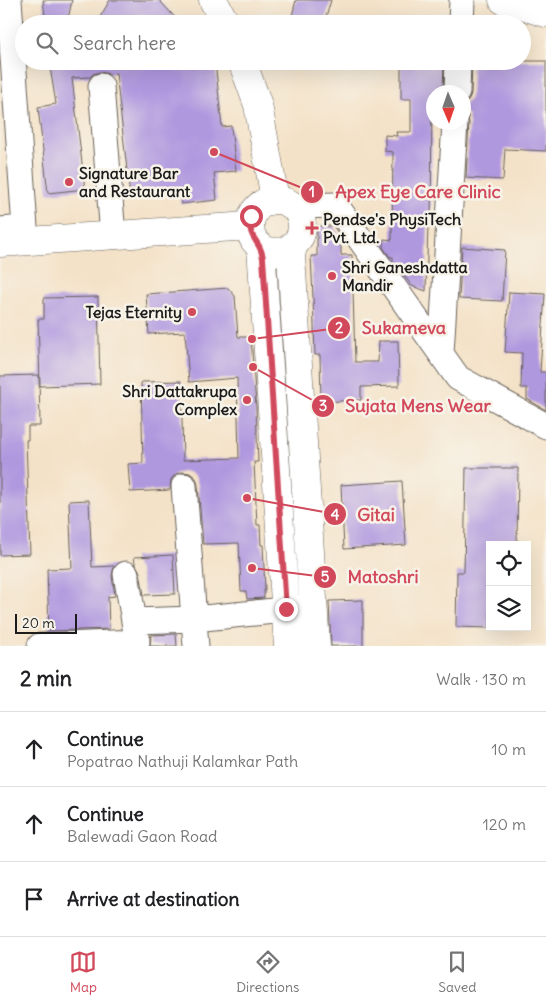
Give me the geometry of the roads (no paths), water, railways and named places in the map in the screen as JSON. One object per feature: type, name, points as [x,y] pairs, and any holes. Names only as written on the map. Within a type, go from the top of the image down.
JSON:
[{"type":"main road","points":[[212,0],[221,15]]},
{"type":"main road","points":[[503,0],[546,13]]},
{"type":"main road","points":[[245,70],[258,105],[285,203]]},
{"type":"main road","points":[[0,243],[113,236],[255,237],[266,250],[277,252],[287,250],[293,246],[301,235],[303,225],[300,215],[285,203],[266,201],[256,208],[251,216],[255,237],[288,646]]},
{"type":"main road","points":[[293,246],[291,256],[316,646]]},
{"type":"street","points":[[0,230],[25,228],[9,0]]},
{"type":"street","points":[[461,15],[462,0]]},
{"type":"street","points":[[457,85],[458,70]]},
{"type":"street","points":[[101,86],[113,236]]},
{"type":"street","points":[[441,353],[455,130]]},
{"type":"street","points":[[285,203],[336,205],[441,353],[458,387],[546,426]]},
{"type":"street","points":[[184,486],[196,646]]},
{"type":"street","points":[[126,574],[136,636]]},
{"type":"street","points":[[40,646],[136,636],[194,619],[314,607]]},
{"type":"place","name":"Apex Eye Care Clinic","points":[[214,152]]},
{"type":"place","name":"Signature Bar and Restaurant","points":[[69,182]]},
{"type":"place","name":"Pendse's PhysiTech Pvt. Ltd.","points":[[312,228]]},
{"type":"place","name":"Shri Ganeshdatta Mandir","points":[[332,276]]},
{"type":"place","name":"Tejas Eternity","points":[[192,312]]},
{"type":"place","name":"Sukameva","points":[[252,339]]},
{"type":"place","name":"Sujata Mens Wear","points":[[253,367]]},
{"type":"place","name":"Shri Dattakrupa Complex","points":[[247,400]]},
{"type":"place","name":"Gitai","points":[[247,498]]},
{"type":"place","name":"Matoshri","points":[[252,568]]}]
